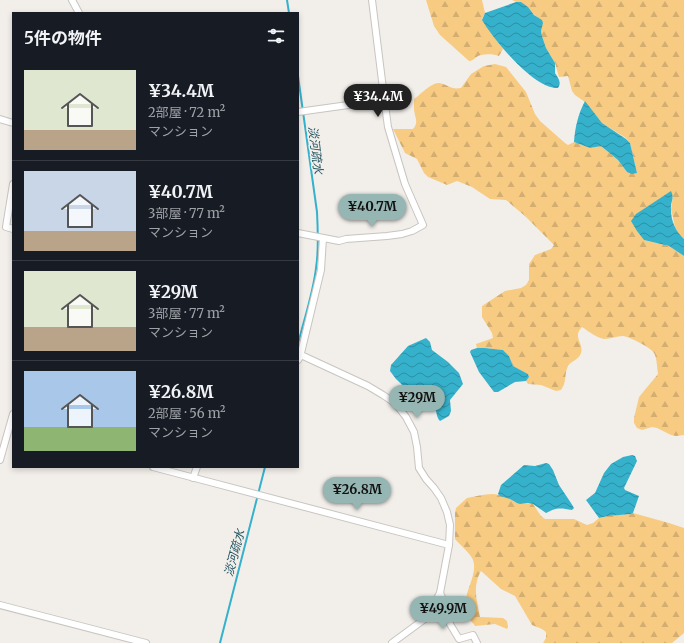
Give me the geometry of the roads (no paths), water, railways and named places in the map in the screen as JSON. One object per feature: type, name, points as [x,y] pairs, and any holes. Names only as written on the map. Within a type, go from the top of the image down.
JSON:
[{"type":"street","points":[[72,0],[78,12]]},
{"type":"street","points":[[299,233],[339,241],[346,239],[388,236],[408,232],[423,225],[405,184],[388,127],[372,0]]},
{"type":"street","points":[[301,111],[384,100]]},
{"type":"street","points":[[0,120],[12,124]]},
{"type":"street","points":[[12,190],[6,227],[12,229]]},
{"type":"street","points":[[320,237],[321,270],[299,357],[368,386],[392,401],[399,408],[414,432],[419,468],[441,498],[447,512],[450,525],[449,544],[440,593],[426,618],[392,643]]},
{"type":"street","points":[[0,460],[11,430]]},
{"type":"street","points":[[157,468],[449,544]]},
{"type":"street","points":[[193,478],[197,468]]},
{"type":"street","points":[[440,593],[445,603],[450,624],[460,639],[473,635],[477,643]]},
{"type":"street","points":[[0,605],[146,643]]},
{"type":"water","points":[[516,2],[521,2],[528,7],[534,15],[542,20],[542,36],[546,48],[555,63],[555,73],[560,82],[558,88],[548,86],[538,81],[527,72],[505,51],[482,20],[485,13]]},
{"type":"water","points":[[585,101],[602,123],[630,143],[637,173],[632,174],[627,172],[618,160],[601,146],[590,148],[574,142],[577,121]]},
{"type":"water","points":[[671,191],[673,196],[671,207],[672,218],[676,230],[684,239],[684,256],[669,246],[644,240],[631,221],[636,214]]},
{"type":"water","points":[[426,338],[430,342],[432,350],[448,362],[459,373],[463,384],[450,400],[451,411],[449,416],[440,421],[436,410],[426,397],[418,400],[396,379],[390,371],[391,365],[408,346]]},
{"type":"water","points":[[477,348],[503,350],[509,356],[513,366],[528,374],[529,377],[526,381],[515,382],[498,392],[494,392],[479,372],[470,352],[471,350]]},
{"type":"water","points":[[632,455],[635,456],[637,461],[624,488],[625,490],[639,496],[633,513],[599,518],[586,500],[595,493],[604,473],[611,464],[623,457]]},
{"type":"water","points":[[546,463],[549,464],[553,470],[559,485],[574,508],[572,510],[559,508],[546,513],[533,504],[520,504],[498,494],[501,485],[524,465],[535,466]]},
{"type":"waterway","name":"淡河疏水","points":[[287,0],[289,12]]},
{"type":"waterway","name":"淡河疏水","points":[[299,83],[317,212],[318,240],[315,278],[299,340]]},
{"type":"waterway","name":"淡河疏水","points":[[220,643],[265,468]]}]
